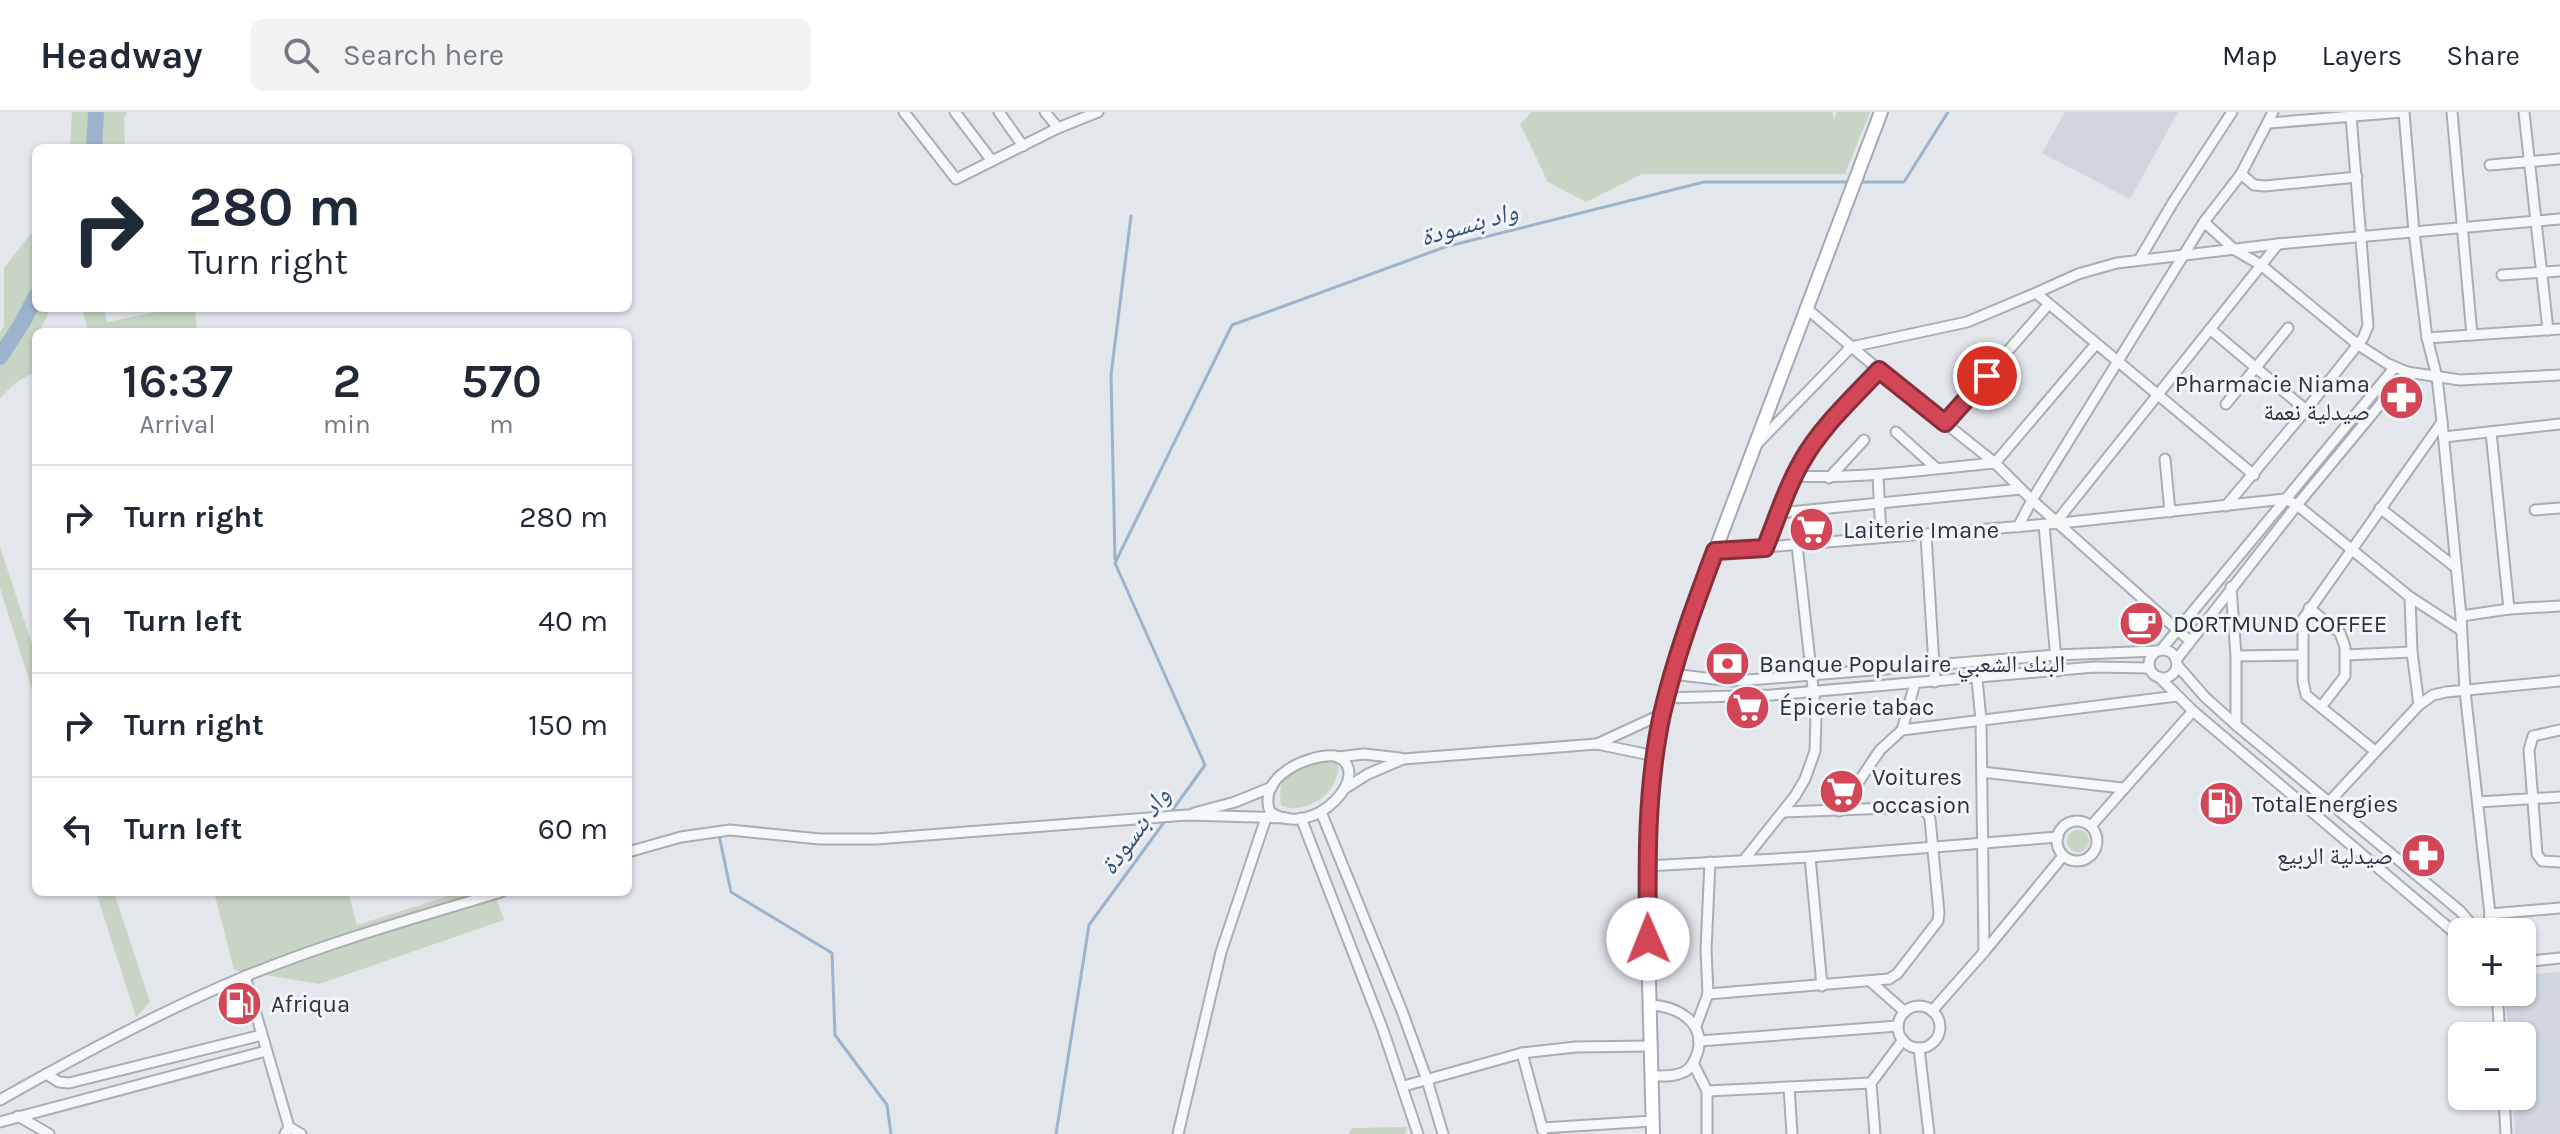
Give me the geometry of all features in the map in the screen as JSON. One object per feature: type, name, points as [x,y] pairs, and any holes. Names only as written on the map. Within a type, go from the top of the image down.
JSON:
[{"type":"main road","points":[[1653,1128],[1646,866],[1649,808],[1662,714],[1672,674],[1715,551],[1881,112]]},
{"type":"street","points":[[904,112],[956,179],[1083,114],[1098,112]]},
{"type":"street","points":[[955,112],[992,161]]},
{"type":"street","points":[[999,112],[1023,146]]},
{"type":"street","points":[[1045,112],[1058,128]]},
{"type":"street","points":[[2139,260],[2232,112]]},
{"type":"street","points":[[2018,527],[2204,222],[2241,174],[2273,112]]},
{"type":"street","points":[[2269,123],[2403,112],[2427,338],[2437,377],[2444,437],[2465,691],[2489,918]]},
{"type":"street","points":[[2452,112],[2472,335]]},
{"type":"street","points":[[2524,112],[2548,330]]},
{"type":"street","points":[[2226,506],[2366,333],[2369,320],[2351,116]]},
{"type":"street","points":[[2490,165],[2560,159]]},
{"type":"street","points":[[2241,174],[2251,183],[2262,186],[2357,177]]},
{"type":"street","points":[[1755,446],[1851,347],[1967,322],[2095,268],[2278,244],[2560,219]]},
{"type":"street","points":[[2204,222],[2235,250],[2261,265],[2374,357],[2395,367],[2407,372],[2467,380],[2560,375]]},
{"type":"street","points":[[2059,522],[2278,244]]},
{"type":"street","points":[[2502,275],[2560,271]]},
{"type":"street","points":[[2036,293],[2254,475]]},
{"type":"street","points":[[1945,423],[2048,305]]},
{"type":"street","points":[[1806,308],[1995,463],[2190,641]]},
{"type":"street","points":[[2226,404],[2288,328]]},
{"type":"street","points":[[2210,329],[2306,410]]},
{"type":"street","points":[[2427,338],[2560,329]]},
{"type":"street","points":[[1794,476],[1829,478],[1878,475],[1995,463],[2096,344]]},
{"type":"street","points":[[2149,668],[2150,658],[2178,629],[2395,367]]},
{"type":"street","points":[[1765,548],[1794,476],[1820,433],[1879,370]]},
{"type":"street","points":[[2159,677],[2169,676],[2190,641],[2231,587],[2407,372]]},
{"type":"street","points":[[2375,751],[2305,694],[2302,623],[2309,608],[2353,551],[2442,422]]},
{"type":"street","points":[[2444,437],[2560,424]]},
{"type":"street","points":[[1896,432],[1936,468]]},
{"type":"street","points":[[2491,432],[2509,609]]},
{"type":"street","points":[[1829,478],[1864,440]]},
{"type":"street","points":[[2165,459],[2170,512]]},
{"type":"street","points":[[1878,475],[1881,537]]},
{"type":"street","points":[[1779,513],[2021,489]]},
{"type":"street","points":[[1715,551],[2044,525],[2285,499],[2297,505],[2410,597],[2461,630]]},
{"type":"street","points":[[2380,508],[2455,567]]},
{"type":"street","points":[[2535,510],[2560,508]]},
{"type":"street","points":[[2044,525],[2057,671]]},
{"type":"street","points":[[1926,535],[1935,682]]},
{"type":"street","points":[[1744,860],[1784,812],[1805,779],[1815,751],[1816,715],[1797,545]]},
{"type":"street","points":[[2231,587],[2236,656],[2236,725]]},
{"type":"street","points":[[2410,597],[2412,652],[2419,705]]},
{"type":"street","points":[[2461,616],[2560,606]]},
{"type":"street","points":[[2309,608],[2340,633],[2346,655],[2344,680],[2321,707]]},
{"type":"street","points":[[1672,674],[1731,681],[2056,655],[2171,652],[2205,697],[2236,725],[2466,918]]},
{"type":"street","points":[[2346,655],[2412,652]]},
{"type":"street","points":[[2236,656],[2302,655]]},
{"type":"street","points":[[1666,698],[1743,697],[2118,666],[2149,668],[2193,711],[2448,927]]},
{"type":"street","points":[[1977,679],[1981,720],[1984,952]]},
{"type":"street","points":[[2330,801],[2419,705],[2438,693],[2560,681]]},
{"type":"street","points":[[1839,811],[1880,750],[1902,730],[1915,683]]},
{"type":"street","points":[[1902,730],[2177,696]]},
{"type":"street","points":[[2091,826],[2193,711]]},
{"type":"street","points":[[1597,744],[1662,714]]},
{"type":"street","points":[[2560,730],[2538,733],[2530,740],[2529,750],[2539,858],[2546,862],[2560,862]]},
{"type":"street","points":[[1286,818],[1273,814],[1269,809],[1268,798],[1272,787],[1285,772],[1301,761],[1319,757],[1373,755],[1403,759],[1597,744],[1655,756]]},
{"type":"street","points":[[632,851],[681,837],[718,831],[820,839],[876,839],[1187,815],[1301,818],[1321,812],[1334,803],[1344,789],[1348,770],[1338,757]]},
{"type":"street","points":[[1344,789],[1368,774],[1403,759]]},
{"type":"street","points":[[1982,772],[2122,788]]},
{"type":"street","points":[[1187,815],[1235,802],[1272,787]]},
{"type":"street","points":[[2478,802],[2560,797]]},
{"type":"street","points":[[1708,994],[1883,981],[1895,976],[1936,925],[1939,913],[1929,815],[1921,808],[1784,812]]},
{"type":"street","points":[[1321,812],[1402,1011],[1443,1134]]},
{"type":"street","points":[[1178,1134],[1221,952],[1266,818]]},
{"type":"street","points":[[1301,818],[1404,1086],[1418,1134]]},
{"type":"street","points":[[2080,821],[2091,826],[2098,842],[2092,855],[2079,861],[2063,856],[2058,848],[2061,829],[2071,822],[2080,821]]},
{"type":"street","points":[[1646,866],[1810,857],[2058,837]]},
{"type":"street","points":[[1932,1011],[2063,856]]},
{"type":"street","points":[[1810,857],[1822,986]]},
{"type":"street","points":[[1651,1076],[1677,1075],[1693,1063],[1699,1041],[1696,1026],[1708,994],[1706,950],[1710,862]]},
{"type":"street","points":[[0,1100],[89,1051],[245,976],[319,948],[488,896]]},
{"type":"street","points":[[2490,914],[2560,908]]},
{"type":"street","points":[[2536,961],[2560,958]]},
{"type":"street","points":[[245,976],[287,1131],[301,1134]]},
{"type":"street","points":[[1870,981],[1905,1012]]},
{"type":"street","points":[[1650,1005],[1676,1011],[1696,1026]]},
{"type":"street","points":[[1917,1006],[1932,1011],[1939,1022],[1938,1035],[1931,1044],[1919,1048],[1903,1040],[1898,1026],[1905,1012],[1917,1006]]},
{"type":"street","points":[[1699,1041],[1898,1026]]},
{"type":"street","points":[[46,1074],[54,1080],[69,1083],[262,1035]]},
{"type":"street","points":[[1875,1134],[1871,1083],[1903,1040]]},
{"type":"street","points":[[225,1044],[230,1060]]},
{"type":"street","points":[[1404,1086],[1522,1053],[1576,1047],[1651,1046]]},
{"type":"street","points":[[1919,1048],[1929,1134]]},
{"type":"street","points":[[198,1051],[202,1067]]},
{"type":"street","points":[[0,1122],[266,1051]]},
{"type":"street","points":[[1522,1053],[1543,1131],[1653,1128]]},
{"type":"street","points":[[1693,1063],[1707,1091],[1707,1134]]},
{"type":"street","points":[[1707,1091],[1871,1083]]},
{"type":"street","points":[[1789,1087],[1792,1134]]},
{"type":"street","points":[[2505,1110],[2506,1134]]},
{"type":"street","points":[[18,1116],[49,1134]]},
{"type":"shaded area","points":[[2065,112],[2178,112],[2130,199],[2042,153]]},
{"type":"shaded area","points":[[2560,972],[2560,1134],[2515,1134],[2514,1110],[2536,1110],[2536,1022],[2507,1022],[2506,1006],[2536,1006],[2536,974]]},
{"type":"green space","points":[[72,112],[127,112],[124,117],[125,144],[70,144]]},
{"type":"green space","points":[[1531,112],[1832,112],[1834,120],[1837,112],[1870,112],[1845,174],[1642,174],[1586,202],[1548,182],[1520,124]]},
{"type":"green space","points":[[32,232],[32,312],[48,312],[42,328],[32,328],[32,373],[14,384],[0,398],[0,332],[4,326],[4,268]]},
{"type":"green space","points":[[83,312],[105,312],[107,322],[156,312],[195,312],[197,328],[87,328]]},
{"type":"green space","points":[[0,547],[32,644],[32,689],[0,588]]},
{"type":"green space","points":[[1333,758],[1339,769],[1332,787],[1324,796],[1299,808],[1281,805],[1282,782],[1293,768],[1311,761]]},
{"type":"green space","points":[[2078,830],[2086,833],[2089,841],[2086,849],[2078,852],[2070,849],[2067,841],[2070,833]]},
{"type":"green space","points":[[97,896],[115,896],[150,1002],[136,1017]]},
{"type":"green space","points":[[215,896],[349,896],[357,925],[448,896],[495,896],[504,920],[319,984],[234,970]]},
{"type":"green space","points":[[1407,1127],[1405,1134],[1348,1134],[1353,1128]]},
{"type":"waterway","points":[[94,144],[96,112]]},
{"type":"waterway","name":"واد بنسودة","points":[[1859,182],[1904,182],[1948,112]]},
{"type":"waterway","name":"واد بنسودة","points":[[1169,815],[1205,765],[1115,563],[1232,325],[1445,247],[1704,182],[1851,182]]},
{"type":"waterway","name":"واد بنسودة","points":[[1115,559],[1111,375],[1131,216]]},
{"type":"waterway","points":[[0,357],[32,304]]},
{"type":"waterway","name":"واد بنسودة","points":[[1056,1134],[1089,925],[1165,821]]},
{"type":"waterway","name":"واد بنسودة","points":[[719,835],[731,892],[832,953],[835,1035],[887,1105],[891,1134]]},
{"type":"place","name":"Pharmacie Niama صيدلية نعمة","points":[[2401,398]]},
{"type":"place","name":"Laiterie Imane","points":[[1812,530]]},
{"type":"place","name":"DORTMUND COFFEE","points":[[2142,624]]},
{"type":"place","name":"Banque Populaire البنك الشعبي","points":[[1728,664]]},
{"type":"place","name":"Épicerie tabac","points":[[1748,707]]},
{"type":"place","name":"Voitures occasion","points":[[1841,791]]},
{"type":"place","name":"TotalEnergies","points":[[2221,804]]},
{"type":"place","name":"صيدلية الربيع","points":[[2424,856]]},
{"type":"place","name":"Afriqua","points":[[240,1004]]},
{"type":"route","points":[[1648,939],[1647,832],[1659,731],[1672,674],[1715,551],[1765,548],[1809,448],[1879,370],[1945,423],[1987,376]]}]
